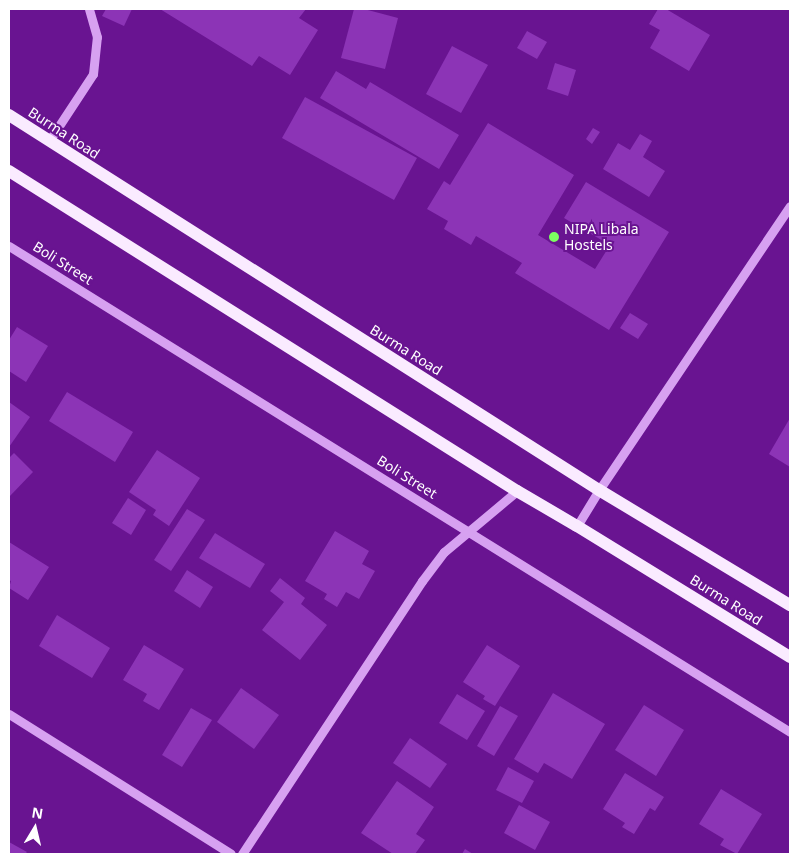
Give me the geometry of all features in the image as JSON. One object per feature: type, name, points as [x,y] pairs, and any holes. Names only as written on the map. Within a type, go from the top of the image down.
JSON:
[{"type":"main road","name":"Burma Road","points":[[9,115],[599,490],[790,605]]},
{"type":"main road","name":"Burma Road","points":[[9,171],[517,491],[790,658]]},
{"type":"street","points":[[49,141],[93,74],[97,37],[89,9]]},
{"type":"street","points":[[577,526],[599,490],[790,206]]},
{"type":"street","name":"Boli Street","points":[[9,246],[790,732]]},
{"type":"street","points":[[242,854],[422,581],[444,552],[517,491]]},
{"type":"street","points":[[9,714],[230,854]]},
{"type":"building","points":[[106,9],[132,9],[124,26],[102,16]]},
{"type":"building","points":[[160,9],[306,9],[299,18],[318,30],[290,75],[259,56],[252,66]]},
{"type":"building","points":[[354,9],[364,9],[398,18],[385,69],[341,58]]},
{"type":"building","points":[[658,9],[666,9],[710,35],[689,71],[650,48],[660,30],[649,24]]},
{"type":"building","points":[[527,31],[547,42],[537,59],[517,48]]},
{"type":"building","points":[[452,46],[488,65],[461,113],[426,94]]},
{"type":"building","points":[[555,63],[576,70],[568,96],[547,89]]},
{"type":"building","points":[[336,71],[366,89],[370,82],[459,135],[439,169],[320,98]]},
{"type":"building","points":[[305,97],[417,158],[394,200],[282,138]]},
{"type":"building","points":[[488,123],[574,175],[538,235],[595,269],[610,245],[564,218],[586,182],[669,232],[609,330],[515,273],[522,263],[476,236],[471,245],[444,229],[448,221],[427,209],[444,181],[450,185]]},
{"type":"building","points":[[593,128],[600,132],[592,144],[586,139]]},
{"type":"building","points":[[640,134],[652,141],[643,157],[665,171],[649,197],[603,169],[618,143],[630,150]]},
{"type":"building","points":[[630,313],[648,324],[638,339],[620,328]]},
{"type":"building","points":[[17,327],[48,346],[26,382],[9,371],[9,340]]},
{"type":"building","points":[[67,392],[133,432],[115,462],[49,421]]},
{"type":"building","points":[[9,402],[30,417],[9,447]]},
{"type":"building","points":[[790,418],[790,467],[769,454]]},
{"type":"building","points":[[157,450],[200,478],[169,526],[153,515],[156,510],[129,492]]},
{"type":"building","points":[[14,453],[33,472],[9,497],[9,458]]},
{"type":"building","points":[[128,498],[146,510],[131,535],[112,523]]},
{"type":"building","points":[[187,509],[205,520],[171,571],[154,560]]},
{"type":"building","points":[[335,531],[369,551],[362,564],[375,571],[359,599],[346,592],[337,607],[324,599],[327,594],[305,581]]},
{"type":"building","points":[[215,533],[265,564],[250,588],[199,558]]},
{"type":"building","points":[[9,542],[49,567],[28,600],[9,588],[11,581],[9,580]]},
{"type":"building","points":[[187,570],[213,587],[200,608],[174,591]]},
{"type":"building","points":[[280,578],[305,598],[301,604],[327,625],[300,660],[262,630],[284,602],[270,591]]},
{"type":"building","points":[[57,615],[110,648],[92,678],[39,646]]},
{"type":"building","points":[[144,645],[184,669],[159,710],[143,701],[147,694],[123,680]]},
{"type":"building","points":[[487,645],[520,666],[495,706],[483,699],[485,696],[463,682]]},
{"type":"building","points":[[241,688],[279,715],[254,749],[217,722]]},
{"type":"building","points":[[553,693],[605,724],[572,779],[544,763],[538,773],[514,759]]},
{"type":"building","points":[[457,694],[485,711],[467,740],[439,723]]},
{"type":"building","points":[[644,705],[684,730],[656,776],[615,750]]},
{"type":"building","points":[[500,706],[518,716],[494,756],[477,746]]},
{"type":"building","points":[[191,708],[212,720],[182,767],[162,755]]},
{"type":"building","points":[[410,738],[447,764],[430,788],[393,763]]},
{"type":"building","points":[[508,767],[534,781],[522,803],[496,790]]},
{"type":"building","points":[[625,773],[664,797],[655,811],[650,808],[634,834],[622,827],[625,823],[603,809]]},
{"type":"building","points":[[397,781],[434,807],[416,834],[425,840],[415,854],[393,854],[361,833]]},
{"type":"building","points":[[721,789],[762,814],[737,854],[720,845],[724,839],[699,824]]},
{"type":"building","points":[[519,805],[550,822],[535,850],[504,833]]},
{"type":"building","points":[[9,842],[27,852],[25,854],[9,854]]},
{"type":"building","points":[[465,849],[473,854],[462,854]]},
{"type":"place","name":"NIPA Libala Hostels","points":[[554,237]]}]
